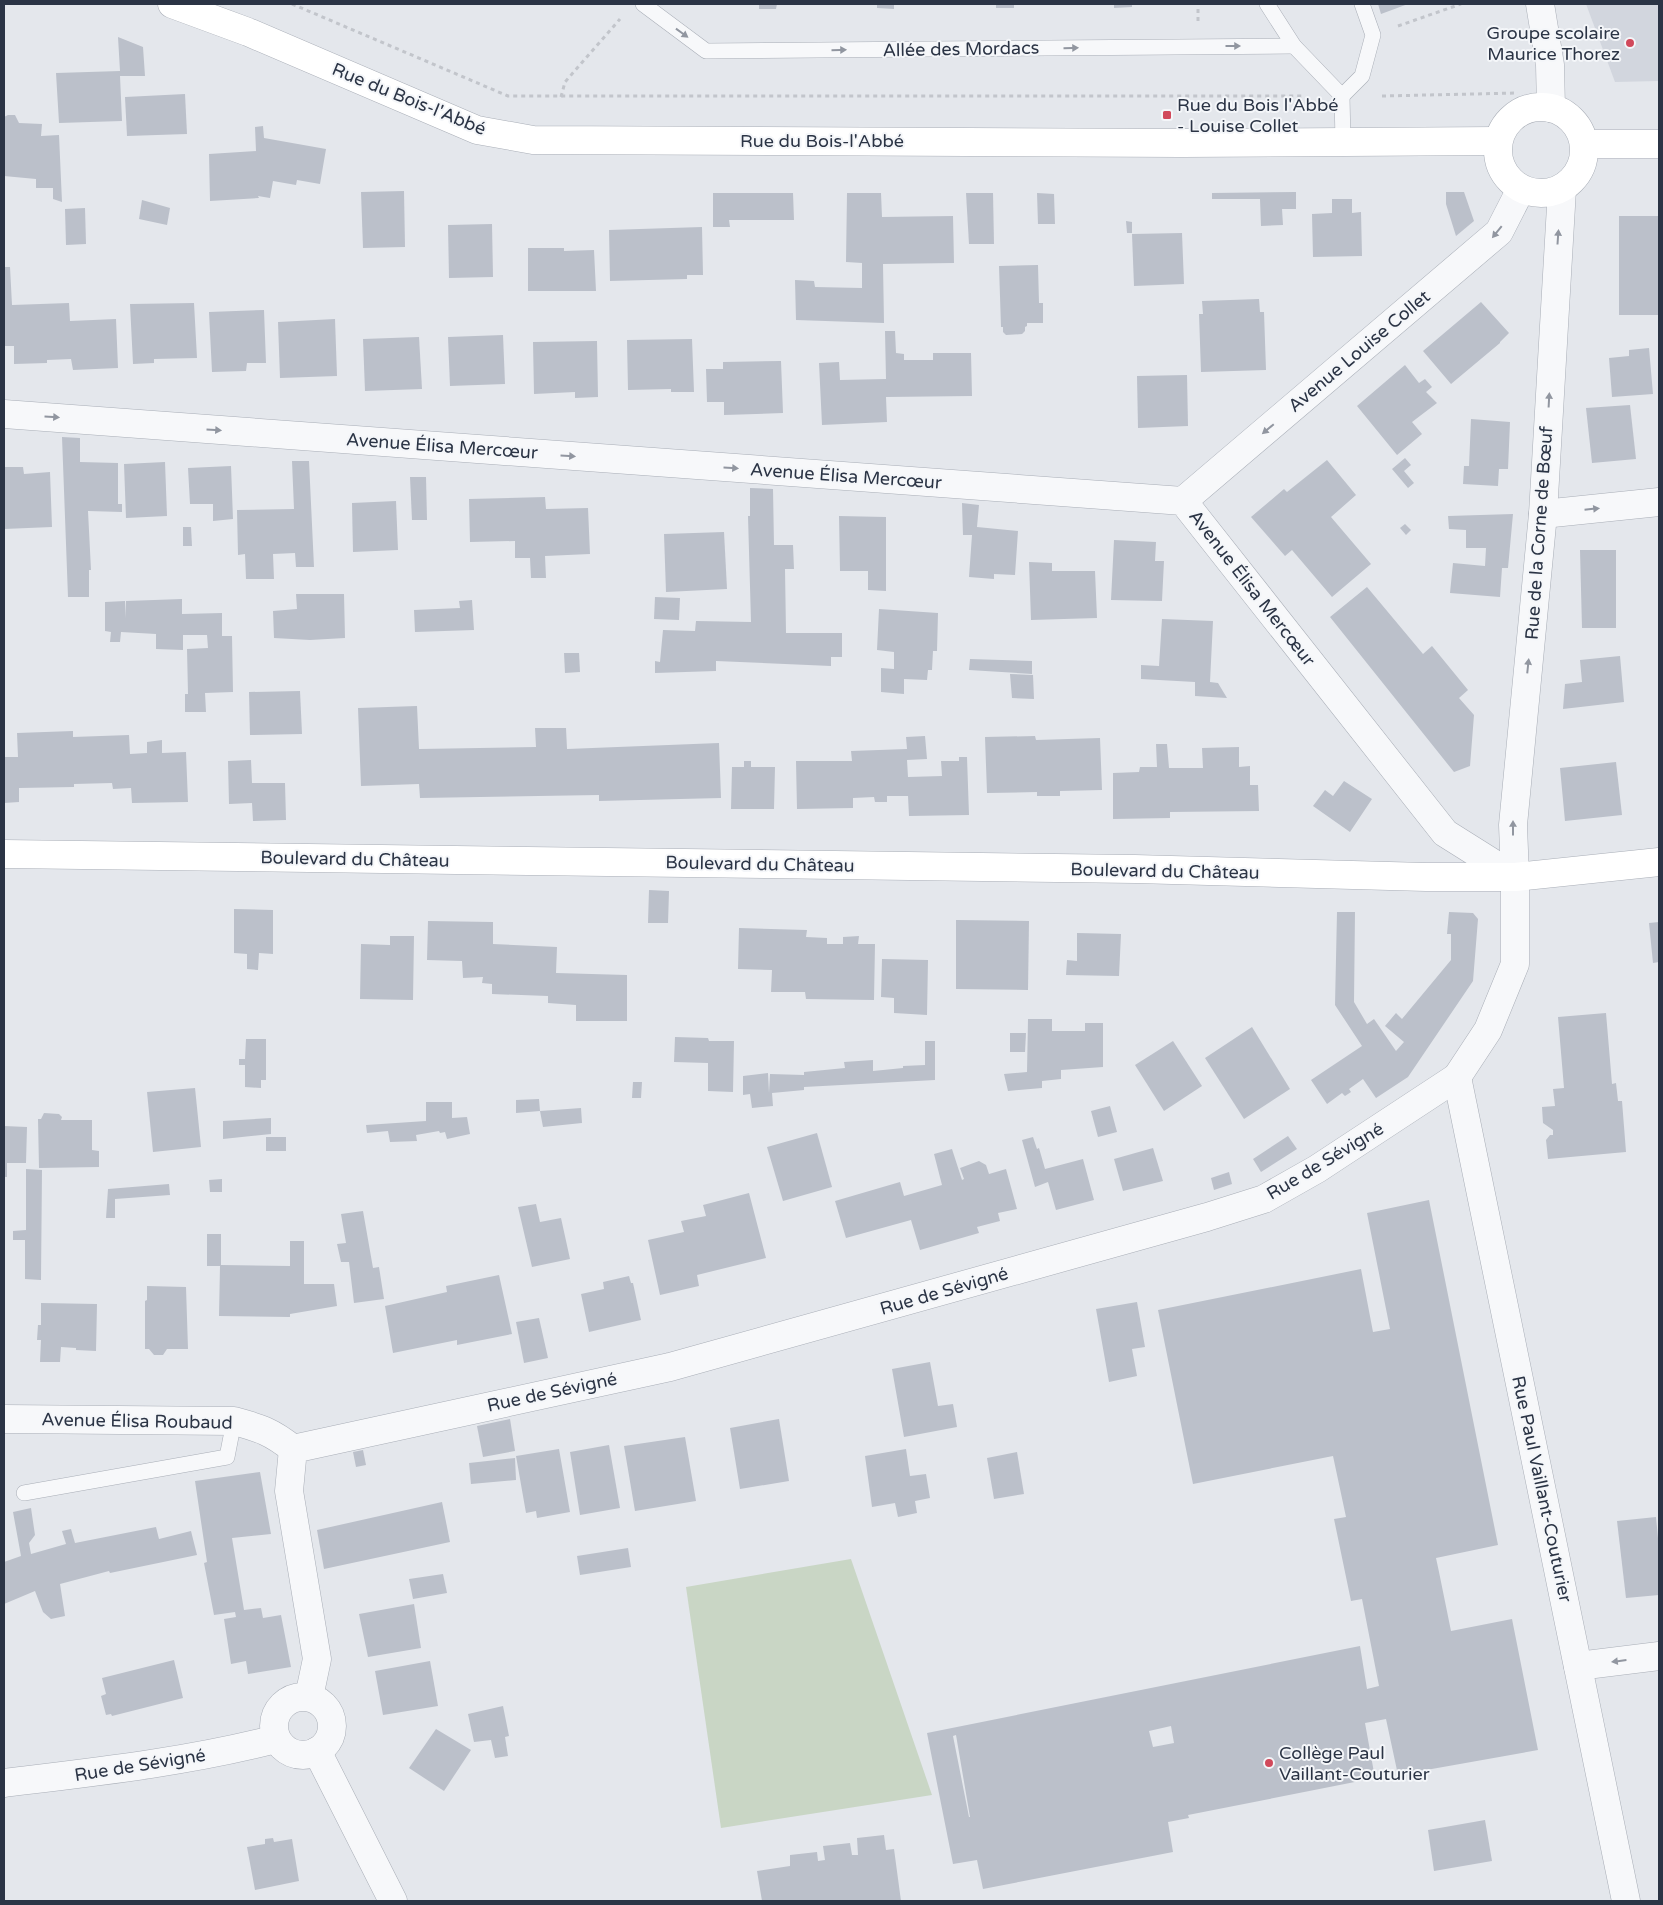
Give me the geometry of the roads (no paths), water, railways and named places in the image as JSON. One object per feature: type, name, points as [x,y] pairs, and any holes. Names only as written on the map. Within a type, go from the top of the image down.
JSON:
[{"type":"main road","name":"Rue du Bois-l'Abbé","points":[[172,4],[248,32],[477,130],[532,140],[1498,141]]},
{"type":"main road","points":[[1551,100],[1573,121],[1580,131],[1584,144],[1584,157],[1580,170],[1572,181],[1562,189],[1548,194],[1534,194],[1521,189],[1509,181],[1501,169],[1497,155],[1498,141],[1512,117],[1524,110],[1537,107],[1551,100]]},
{"type":"main road","points":[[1584,144],[1659,144]]},
{"type":"main road","name":"Boulevard du Château","points":[[4,854],[1135,869],[1426,877],[1515,877]]},
{"type":"main road","points":[[1515,877],[1659,862]]},
{"type":"street","points":[[1540,4],[1550,65],[1551,100]]},
{"type":"street","name":"Avenue Louise Collet","points":[[1183,501],[1499,232],[1521,189]]},
{"type":"street","name":"Rue de la Corne de Bœuf","points":[[1515,877],[1513,825],[1543,514],[1562,189]]},
{"type":"street","name":"Avenue Élisa Mercœur","points":[[4,414],[1183,501],[1445,833],[1515,877]]},
{"type":"street","points":[[1543,514],[1659,502]]},
{"type":"street","name":"Rue de Sévigné","points":[[293,1450],[670,1367],[1207,1217],[1264,1199],[1316,1169],[1457,1077],[1488,1030],[1515,964],[1515,877]]},
{"type":"street","name":"Rue Paul Vaillant-Couturier","points":[[1457,1077],[1626,1901]]},
{"type":"street","name":"Avenue Élisa Roubaud","points":[[4,1419],[234,1421],[276,1435],[293,1450]]},
{"type":"street","points":[[293,1450],[289,1491],[317,1659],[309,1698]]},
{"type":"street","points":[[1578,1666],[1659,1656]]},
{"type":"street","points":[[309,1698],[319,1701],[326,1708],[332,1722],[330,1737],[317,1752],[299,1756],[290,1753],[276,1739],[273,1730],[273,1720],[277,1711],[291,1699],[309,1698]]},
{"type":"street","name":"Rue de Sévigné","points":[[4,1783],[100,1772],[221,1752],[276,1739]]},
{"type":"street","points":[[317,1752],[393,1901]]},
{"type":"lane","name":"Allée des Mordacs","points":[[643,4],[706,51],[1294,46]]},
{"type":"lane","points":[[1267,4],[1294,46],[1342,96],[1343,142]]},
{"type":"lane","points":[[1342,96],[1362,76],[1373,35],[1362,4]]},
{"type":"lane","points":[[24,1493],[227,1457],[234,1421]]},
{"type":"place","name":"Groupe scolaire Maurice Thorez","points":[[1630,43]]},
{"type":"place","name":"Rue du Bois l'Abbé - Louise Collet","points":[[1167,115]]},
{"type":"place","name":"Collège Paul Vaillant-Couturier","points":[[1269,1763]]}]
